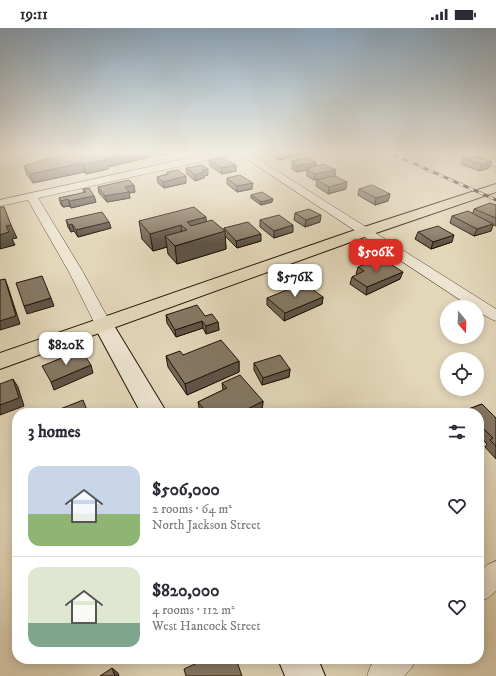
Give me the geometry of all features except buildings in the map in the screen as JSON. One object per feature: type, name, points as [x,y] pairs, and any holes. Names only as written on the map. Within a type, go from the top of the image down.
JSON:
[{"type":"main road","points":[[0,361],[364,232],[496,188]]},
{"type":"street","points":[[0,204],[93,182]]},
{"type":"street","points":[[287,182],[496,316]]},
{"type":"street","points":[[31,196],[76,272],[103,324],[151,408]]},
{"type":"street","points":[[484,585],[496,574]]},
{"type":"street","points":[[300,664],[306,676]]},
{"type":"street","points":[[382,676],[395,664]]},
{"type":"railway","points":[[456,182],[496,200]]}]
